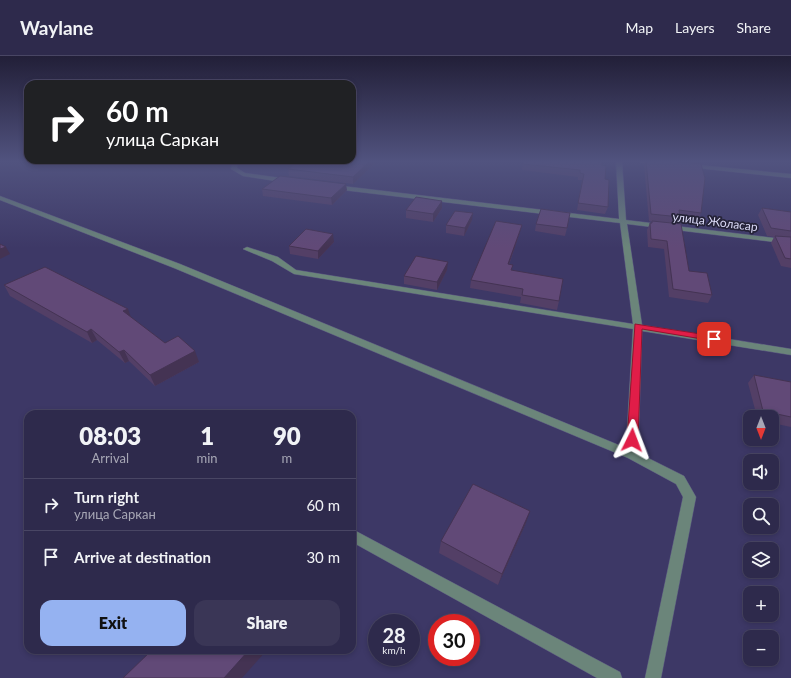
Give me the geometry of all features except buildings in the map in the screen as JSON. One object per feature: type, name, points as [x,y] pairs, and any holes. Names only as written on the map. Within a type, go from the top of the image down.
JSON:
[{"type":"street","name":"улица Жоласар","points":[[354,190],[791,242]]},
{"type":"street","points":[[621,190],[623,222],[638,326],[632,455]]},
{"type":"street","points":[[0,198],[184,269],[468,386],[632,455],[680,480],[690,497],[653,678]]},
{"type":"street","points":[[247,249],[275,260],[294,272],[638,326],[791,352]]},
{"type":"street","points":[[356,537],[614,678]]},
{"type":"route","points":[[632,440],[638,326],[714,339]]}]
